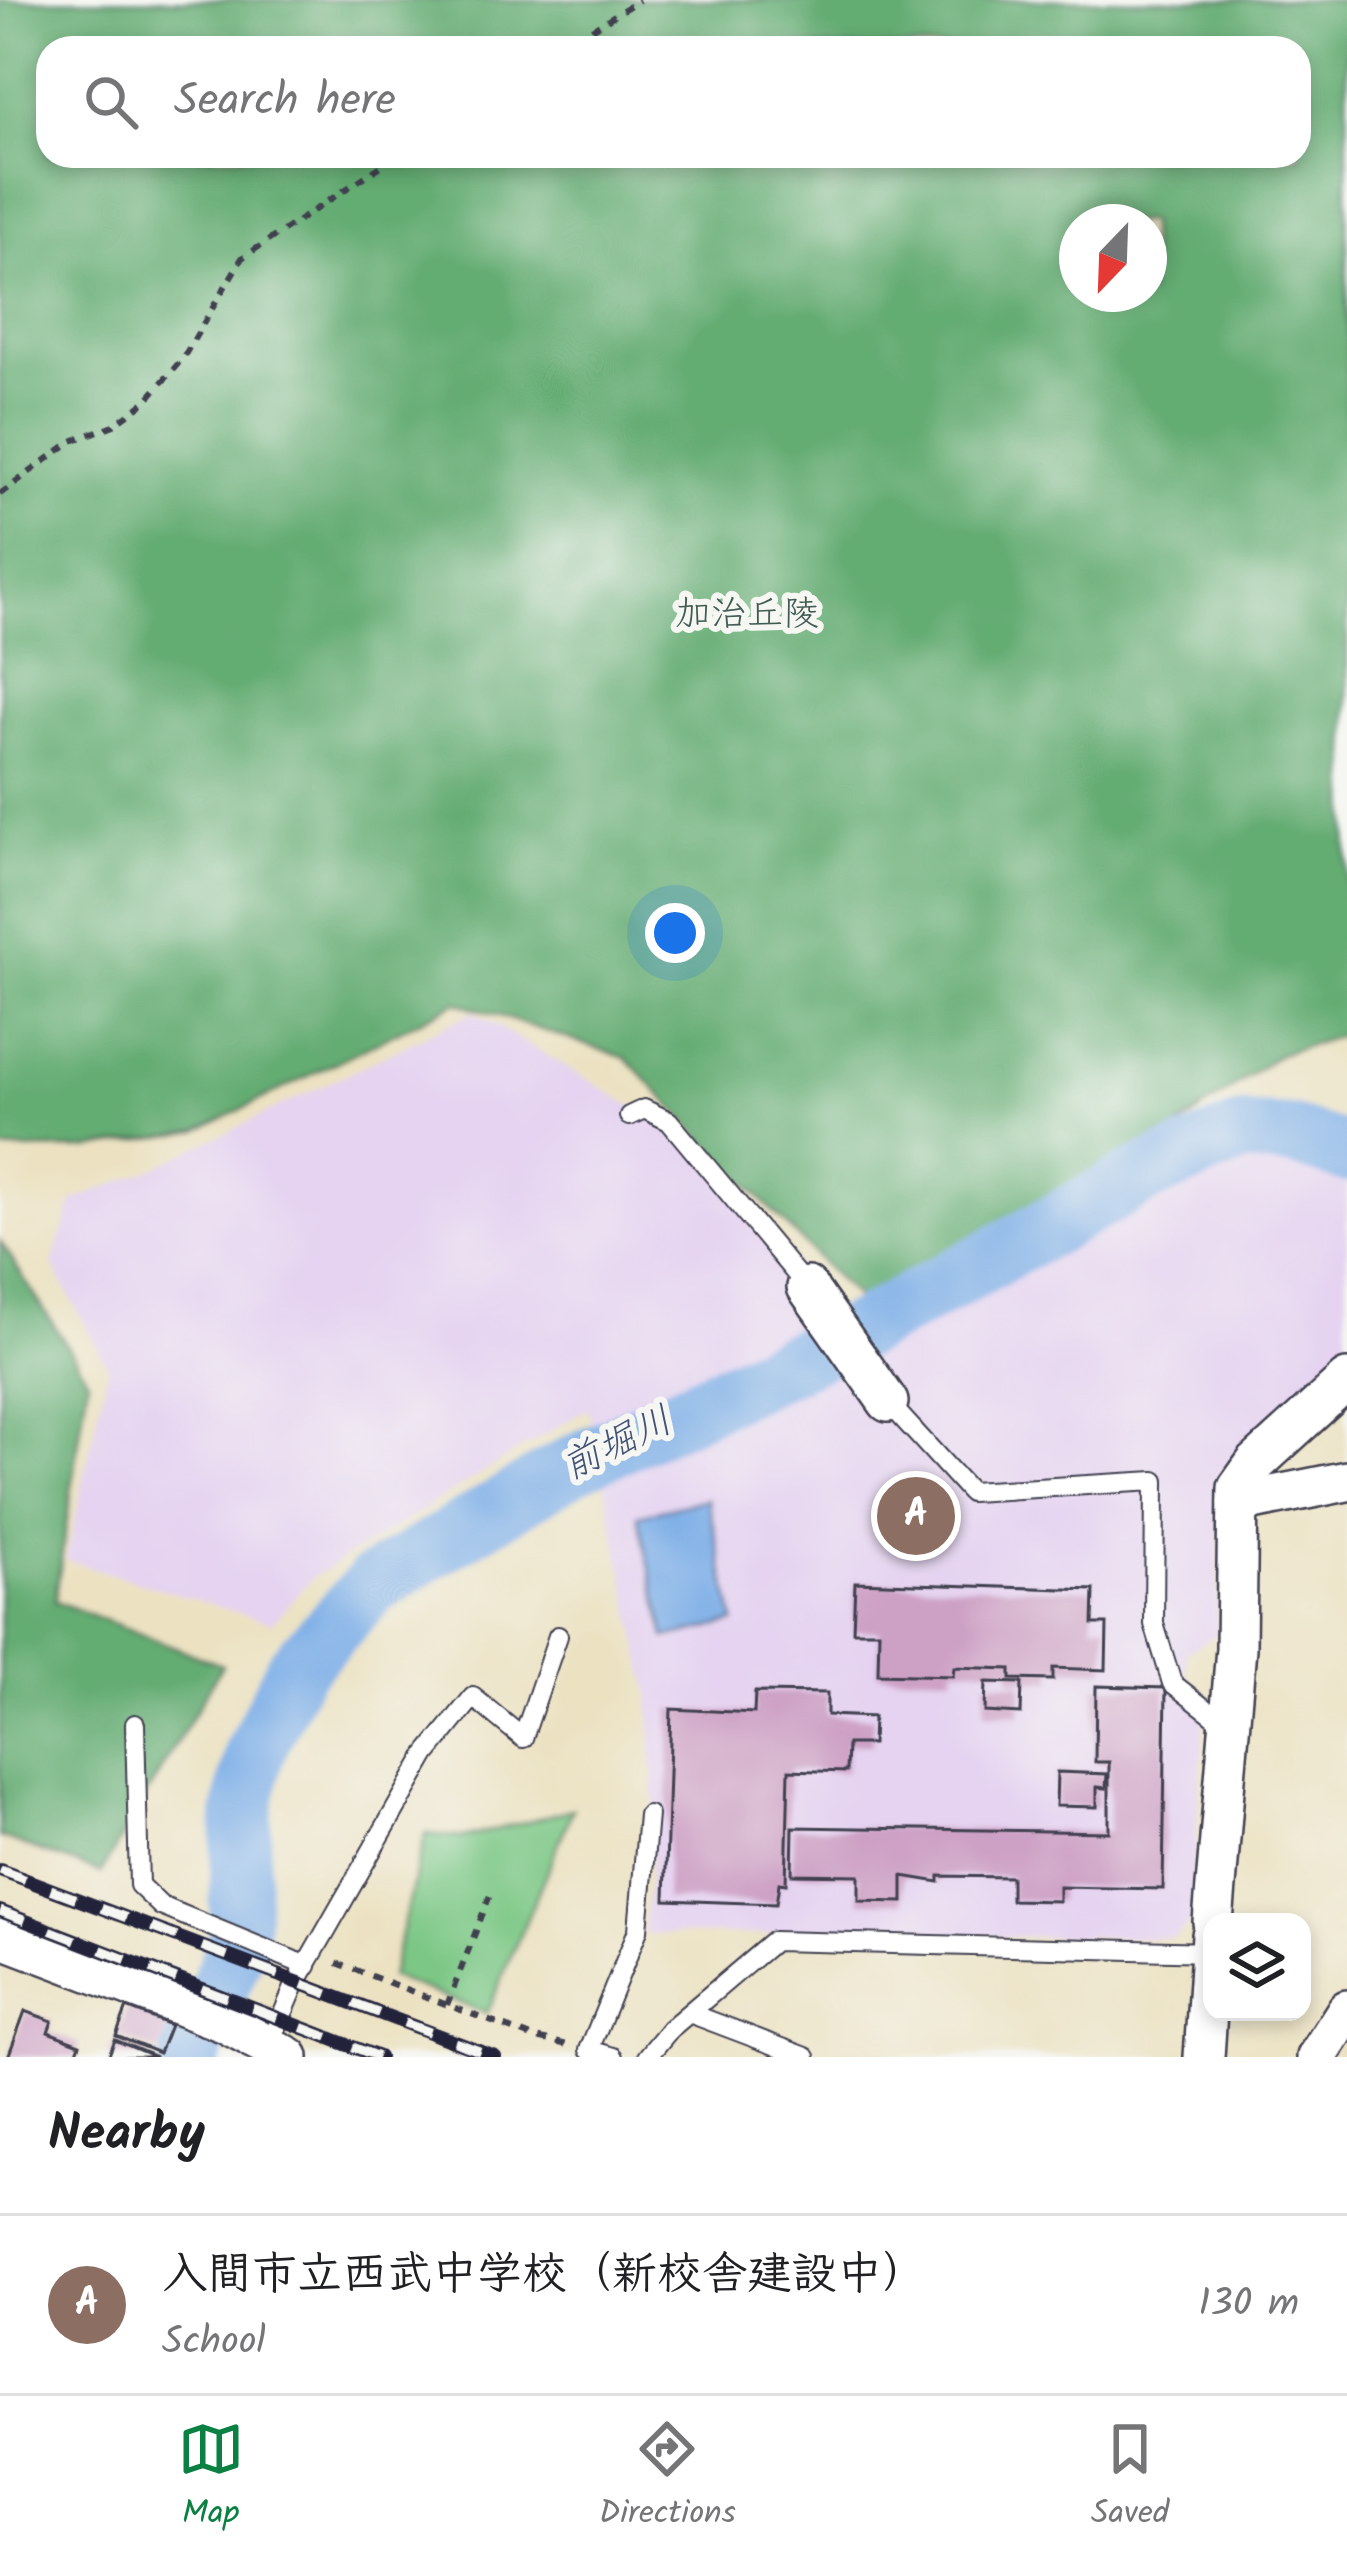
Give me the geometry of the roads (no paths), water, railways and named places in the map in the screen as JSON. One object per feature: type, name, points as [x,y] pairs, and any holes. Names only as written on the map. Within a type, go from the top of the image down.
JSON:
[{"type":"street","points":[[807,1287],[889,1402]]},
{"type":"street","points":[[1214,1913],[1236,1648],[1238,1488],[1255,1464],[1347,1380]]},
{"type":"street","points":[[1238,1503],[1347,1481]]},
{"type":"street","points":[[0,1937],[211,2016],[279,2052]]},
{"type":"street","points":[[1317,2057],[1347,2010]]},
{"type":"street","points":[[1204,2057],[1206,2021]]},
{"type":"lane","points":[[629,1116],[644,1109],[669,1121],[807,1287]]},
{"type":"lane","points":[[889,1402],[970,1492],[1155,1481],[1154,1624],[1172,1683],[1226,1725]]},
{"type":"lane","points":[[279,2052],[311,1960],[427,1754],[473,1697],[523,1738],[558,1636]]},
{"type":"lane","points":[[135,1724],[139,1885],[160,1906],[311,1960]]},
{"type":"lane","points":[[613,2057],[589,2050],[638,1930],[648,1815]]},
{"type":"lane","points":[[647,2057],[670,2029],[775,1941],[1203,1952]]},
{"type":"lane","points":[[692,2014],[806,2057]]},
{"type":"water","points":[[707,1499],[735,1622],[666,1638],[638,1515]]},
{"type":"waterway","name":"前堀川","points":[[190,2057],[238,1943],[242,1815],[254,1753],[294,1670],[373,1584],[573,1465],[858,1331],[1146,1174],[1242,1133],[1293,1136],[1347,1153]]},
{"type":"railway","points":[[0,1870],[495,2057]]},
{"type":"railway","points":[[0,1911],[379,2057]]},
{"type":"place","name":"入間市立西武中学校（新校舎建設中）","points":[[916,1516]]},
{"type":"park label","name":"加治丘陵","points":[[747,615]]}]
